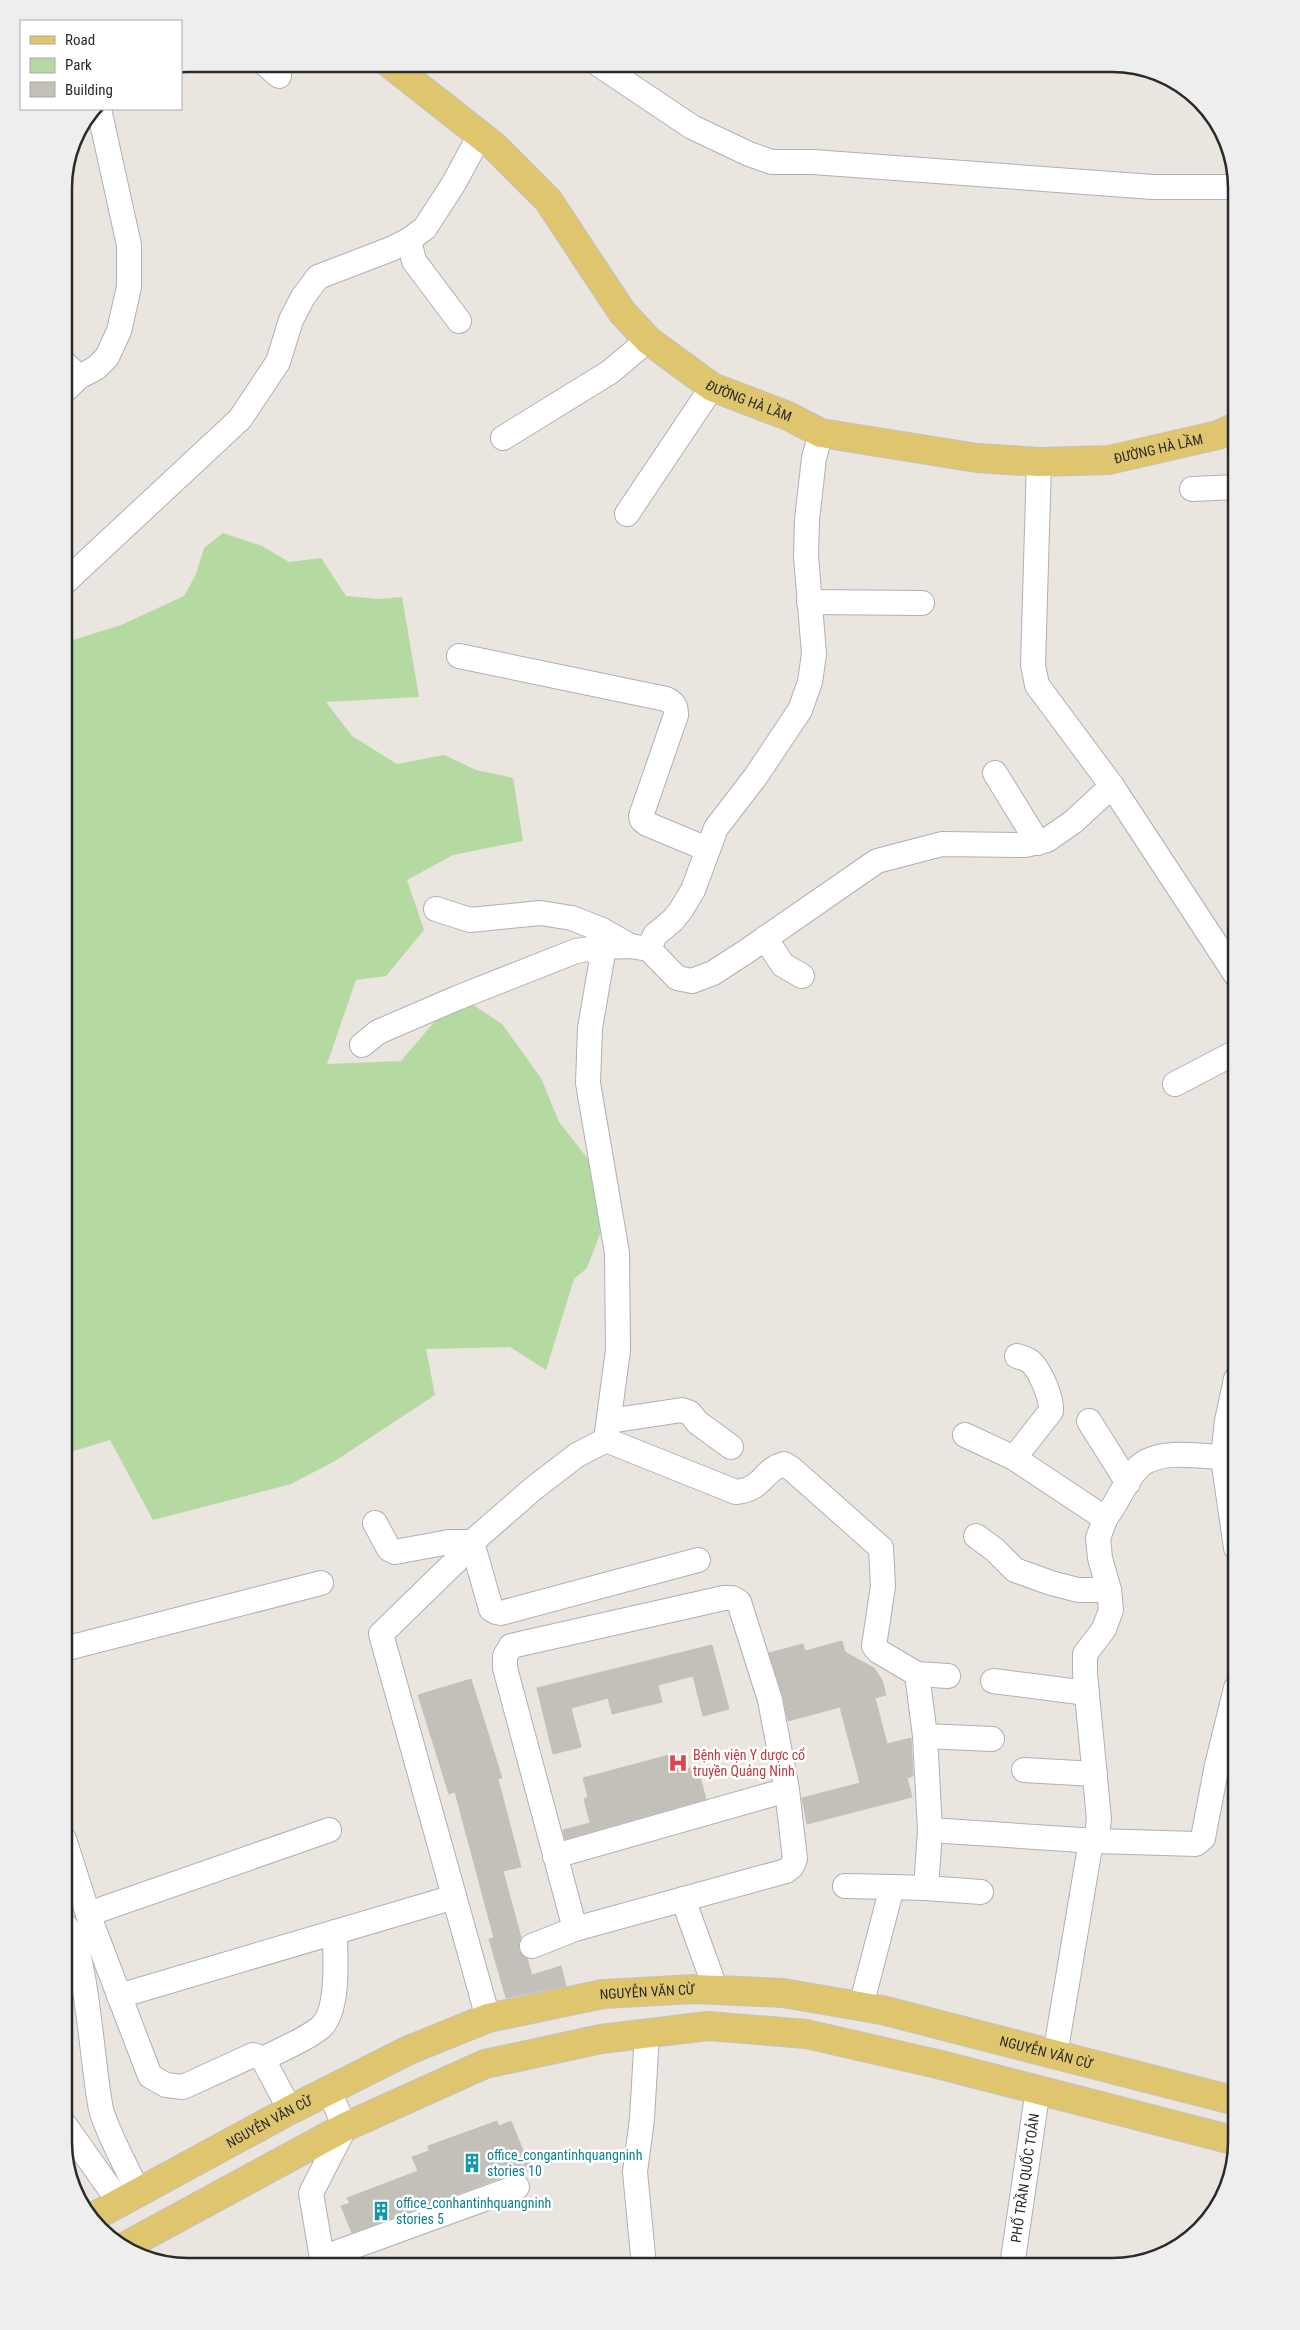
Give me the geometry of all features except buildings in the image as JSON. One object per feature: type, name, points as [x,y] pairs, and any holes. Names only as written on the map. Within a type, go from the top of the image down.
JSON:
[{"type":"main road","name":"ĐƯỜNG HÀ LẦM","points":[[401,73],[494,146],[548,200],[622,312],[648,340],[712,387],[788,416],[821,433],[976,458],[1039,462],[1108,460],[1218,436],[1228,431]]},
{"type":"main road","name":"NGUYỄN VĂN CỪ","points":[[98,2214],[290,2110],[409,2050],[488,2018],[603,1994],[695,1988],[783,1993],[862,2006],[1228,2099]]},
{"type":"main road","points":[[132,2243],[345,2127],[485,2064],[601,2039],[708,2026],[806,2034],[1038,2089],[1228,2139]]},
{"type":"street","points":[[611,73],[692,127],[749,154],[772,162],[813,162],[1153,187],[1228,187]]},
{"type":"street","points":[[73,376],[96,368],[106,357],[119,331],[129,287],[129,245],[100,113]]},
{"type":"street","points":[[73,575],[240,419],[278,362],[291,320],[303,297],[318,277],[409,240],[424,228],[454,183],[480,135]]},
{"type":"street","points":[[409,240],[414,260],[459,321]]},
{"type":"street","points":[[503,438],[610,372],[648,340]]},
{"type":"street","points":[[627,514],[712,387]]},
{"type":"street","points":[[362,1046],[378,1032],[457,998],[576,951],[604,947],[639,947],[673,920],[689,896],[716,828],[756,776],[800,710],[810,682],[814,654],[806,556],[807,520],[814,458],[821,433]]},
{"type":"street","points":[[1039,462],[1033,665],[1037,684],[1112,786],[1228,963]]},
{"type":"street","points":[[1192,489],[1228,487]]},
{"type":"street","points":[[809,602],[922,603]]},
{"type":"street","points":[[459,656],[673,702],[676,715],[641,816],[647,824],[707,849]]},
{"type":"street","points":[[995,773],[1038,843]]},
{"type":"street","points":[[436,908],[470,920],[540,913],[572,918],[639,947],[677,978],[692,981],[713,973],[877,861],[942,844],[1038,843],[1047,840],[1073,822],[1112,786]]},
{"type":"street","points":[[765,938],[783,965],[802,976]]},
{"type":"street","points":[[604,947],[590,1028],[588,1083],[617,1253],[618,1350],[608,1431]]},
{"type":"street","points":[[1175,1084],[1228,1056]]},
{"type":"street","points":[[1014,1458],[1051,1411],[1052,1403],[1041,1376],[1030,1361],[1017,1356]]},
{"type":"street","points":[[488,2018],[381,1634],[455,1562],[472,1542],[576,1455],[608,1431],[682,1410],[690,1413],[697,1422],[732,1447]]},
{"type":"street","points":[[1228,1416],[1228,1433]]},
{"type":"street","points":[[1089,1421],[1128,1483]]},
{"type":"street","points":[[608,1431],[736,1492],[752,1489],[776,1466],[784,1464],[792,1469],[881,1548],[883,1586],[874,1646],[878,1651],[916,1674],[948,1676]]},
{"type":"street","points":[[965,1435],[1014,1458],[1100,1515],[1106,1517]]},
{"type":"street","points":[[1055,2055],[1099,1820],[1085,1654],[1106,1623],[1111,1610],[1109,1590],[1100,1558],[1098,1538],[1106,1517],[1140,1465],[1156,1458],[1192,1455],[1228,1458]]},
{"type":"street","points":[[375,1523],[389,1549],[395,1552],[449,1542],[472,1542]]},
{"type":"street","points":[[976,1536],[995,1550],[1015,1570],[1051,1584],[1078,1590],[1109,1590]]},
{"type":"street","points":[[472,1542],[491,1608],[496,1612],[502,1613],[698,1560]]},
{"type":"street","points":[[72,1647],[321,1583]]},
{"type":"street","points":[[532,1946],[575,1929],[786,1871],[792,1866],[795,1859],[787,1790],[770,1700],[739,1602],[732,1598],[724,1598],[511,1646],[505,1656],[505,1668],[575,1929]]},
{"type":"street","points":[[916,1674],[926,1736],[930,1830],[926,1888]]},
{"type":"street","points":[[993,1681],[1087,1693]]},
{"type":"street","points":[[930,1830],[1094,1841],[1196,1844],[1200,1842],[1228,1722]]},
{"type":"street","points":[[926,1736],[992,1739]]},
{"type":"street","points":[[1024,1770],[1095,1774]]},
{"type":"street","points":[[555,1856],[787,1790]]},
{"type":"street","points":[[88,1914],[329,1830]]},
{"type":"street","points":[[72,1864],[88,1914],[150,2076],[166,2085],[183,2086],[253,2055],[263,2059],[290,2110]]},
{"type":"street","points":[[846,1886],[926,1888],[981,1892]]},
{"type":"street","points":[[862,2006],[892,1887]]},
{"type":"street","points":[[119,1996],[454,1897]]},
{"type":"street","points":[[683,1899],[716,1990]]},
{"type":"street","points":[[263,2059],[320,2028],[329,2017],[333,2000],[335,1932]]},
{"type":"street","points":[[72,1935],[90,2018],[102,2112],[129,2198]]},
{"type":"street","points":[[640,2257],[635,2172],[644,2098],[647,2033]]},
{"type":"street","name":"PHỐ TRẦN QUỐC TOẢN","points":[[1013,2258],[1038,2089]]},
{"type":"street","points":[[322,2257],[311,2193],[345,2127],[329,2091]]},
{"type":"street","points":[[72,2133],[129,2198]]},
{"type":"street","points":[[336,2257],[517,2187]]},
{"type":"green space","points":[[223,533],[262,546],[289,562],[321,558],[346,596],[378,599],[402,597],[419,697],[326,702],[352,736],[397,764],[444,755],[476,770],[513,778],[523,841],[453,855],[407,880],[424,930],[386,976],[356,980],[327,1064],[401,1061],[435,1021],[463,998],[502,1024],[541,1078],[559,1122],[595,1168],[600,1234],[587,1268],[574,1279],[546,1370],[510,1347],[426,1349],[435,1395],[335,1461],[291,1484],[153,1520],[110,1440],[72,1451],[73,640],[121,625],[184,596],[196,574],[204,548]]},
{"type":"place","name":"Bệnh viện Y dược cổ truyền Quảng Ninh","points":[[678,1763]]},
{"type":"place","name":"office_congantinhquangninh stories 10","points":[[472,2163]]},
{"type":"place","name":"office_conhantinhquangninh stories 5","points":[[381,2211]]}]
